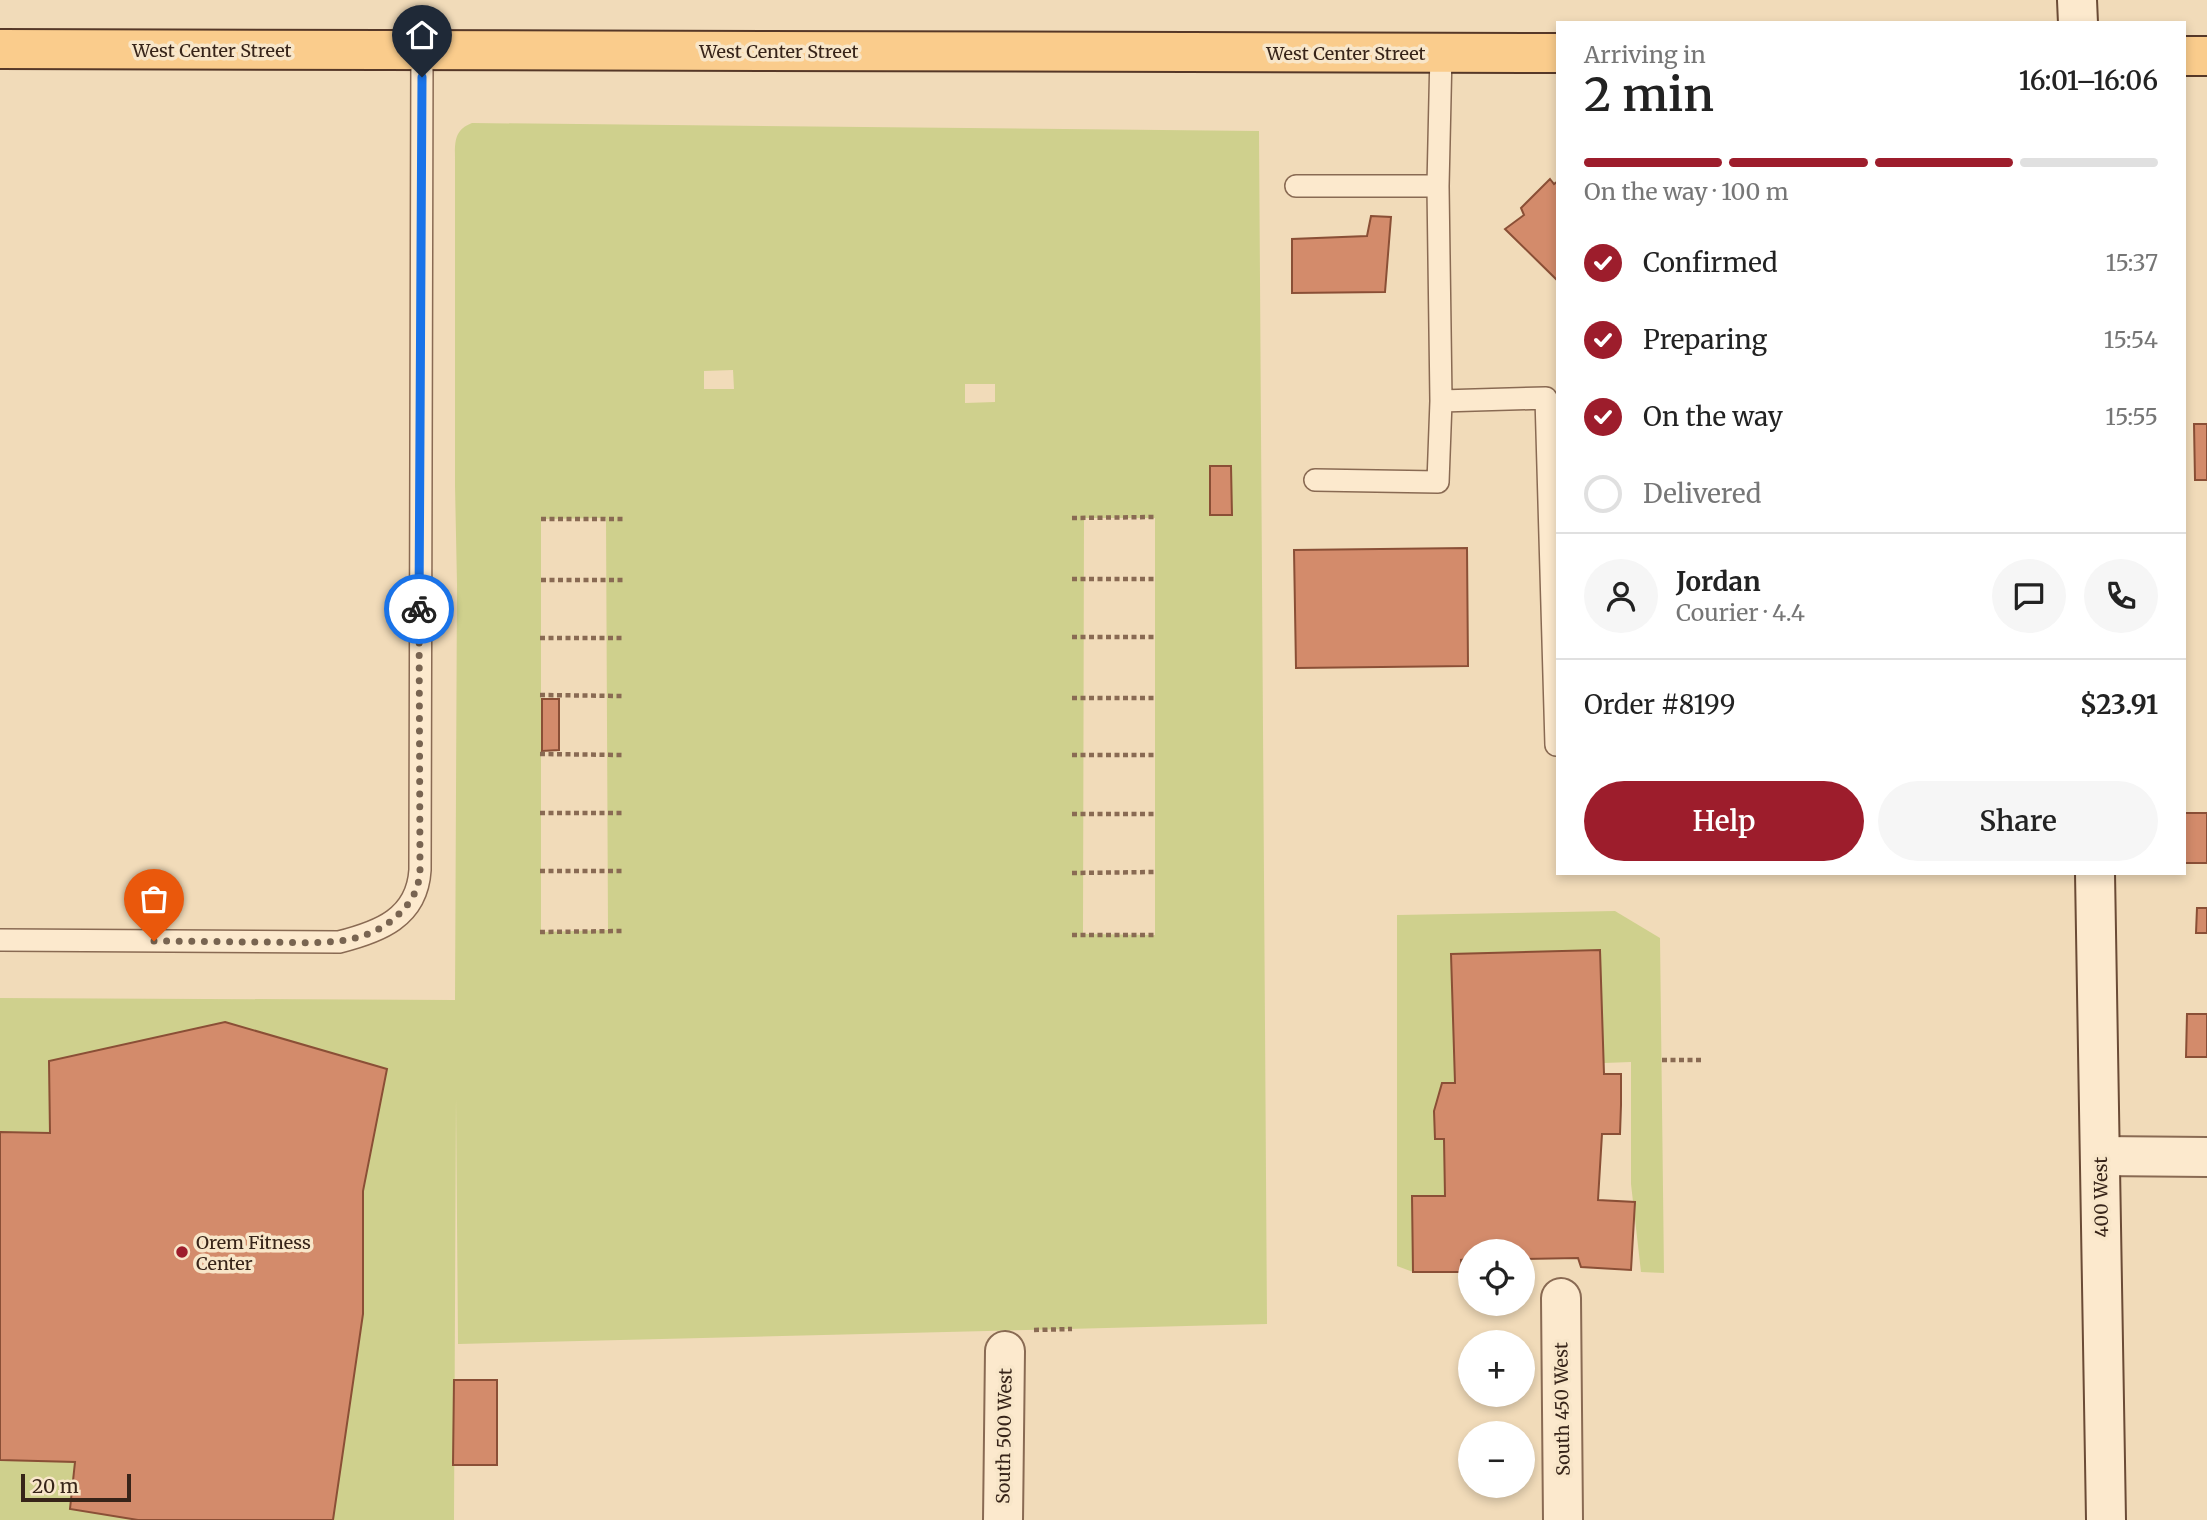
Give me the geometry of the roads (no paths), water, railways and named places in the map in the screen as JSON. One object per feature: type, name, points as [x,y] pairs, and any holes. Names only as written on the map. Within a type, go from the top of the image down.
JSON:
[{"type":"main road","points":[[2077,0],[2078,21]]},
{"type":"main road","name":"West Center Street","points":[[0,49],[1556,53]]},
{"type":"main road","points":[[2186,56],[2207,56]]},
{"type":"main road","name":"400 West","points":[[2095,875],[2106,1520]]},
{"type":"main road","points":[[2100,1156],[2207,1157]]},
{"type":"main road","name":"South 450 West","points":[[1561,1298],[1563,1520]]},
{"type":"main road","name":"South 500 West","points":[[1003,1520],[1016,1341]]},
{"type":"lane","points":[[0,940],[339,942],[378,931],[390,924],[411,902],[419,885],[420,870],[422,50]]},
{"type":"lane","points":[[1315,480],[1438,482],[1441,401],[1437,186],[1441,53]]},
{"type":"lane","points":[[1296,186],[1437,186]]},
{"type":"lane","points":[[1441,401],[1546,398],[1556,745]]},
{"type":"place","name":"Orem Fitness Center","points":[[182,1252]]}]
